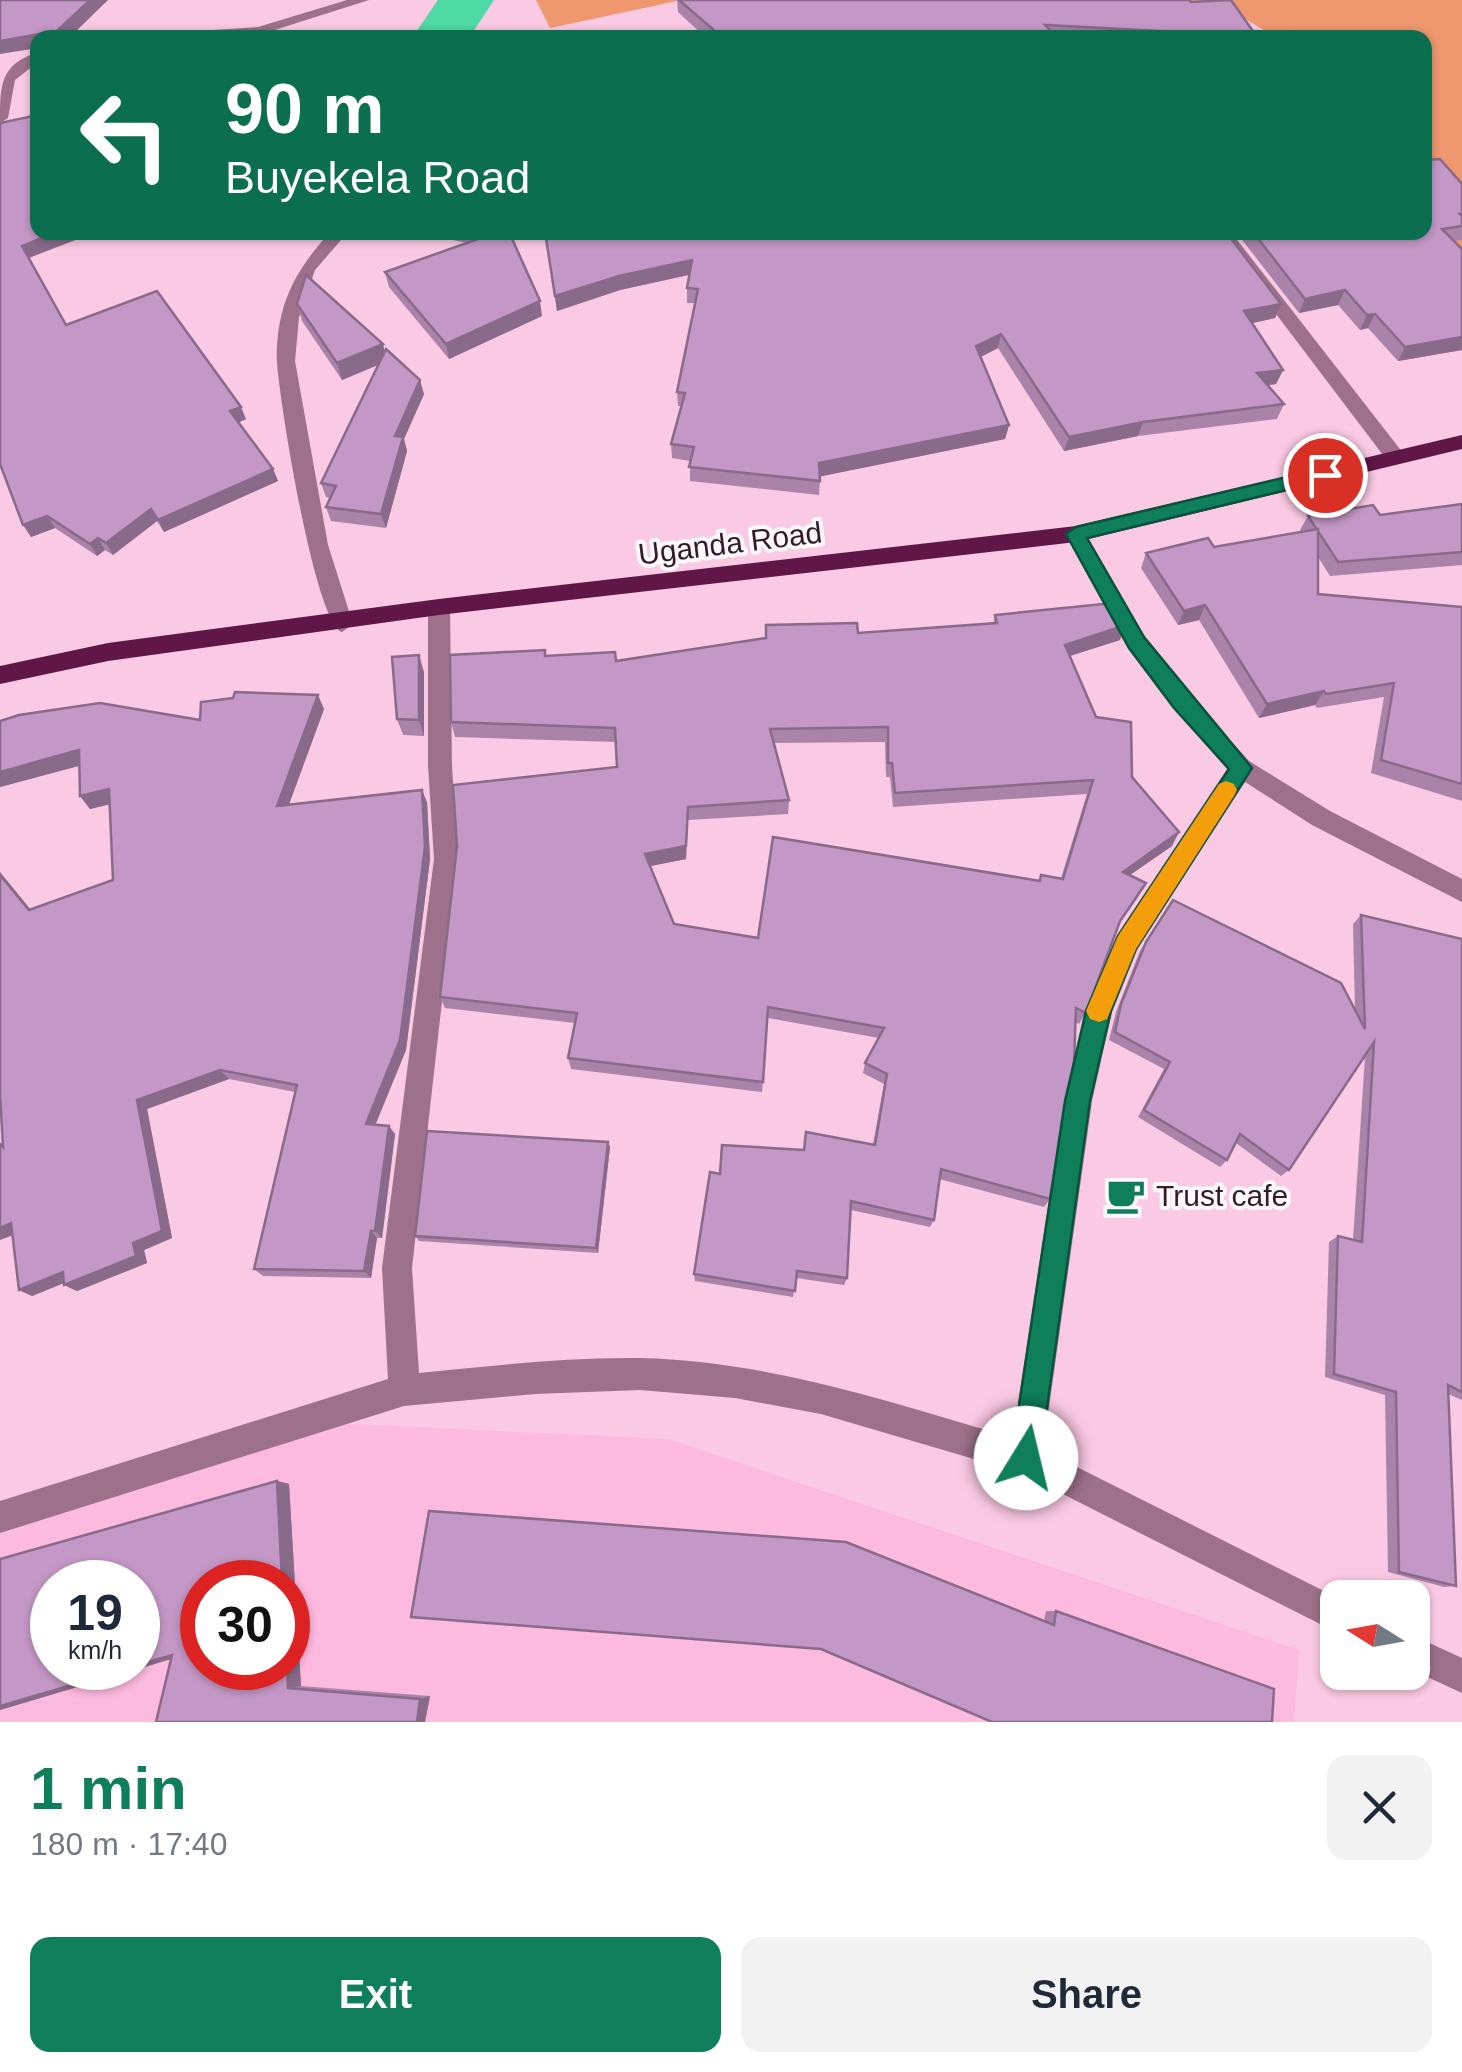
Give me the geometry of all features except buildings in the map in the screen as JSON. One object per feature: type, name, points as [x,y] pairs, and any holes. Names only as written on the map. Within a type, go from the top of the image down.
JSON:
[{"type":"main road","name":"Uganda Road","points":[[0,675],[48,662],[184,641],[342,624],[438,607],[1076,534],[1462,442]]},
{"type":"street","points":[[264,30],[362,0]]},
{"type":"street","points":[[0,118],[2,85],[18,63],[30,59]]},
{"type":"street","points":[[333,240],[308,269],[290,317],[286,361],[317,545],[342,624]]},
{"type":"street","points":[[1228,240],[1396,458]]},
{"type":"street","points":[[1076,534],[1136,643],[1241,768],[1321,818],[1462,891]]},
{"type":"street","points":[[404,1390],[397,1268],[402,1198],[446,859],[440,766],[438,607]]},
{"type":"street","points":[[1026,1458],[1078,1101],[1098,1011],[1126,943],[1241,768]]},
{"type":"street","points":[[0,1517],[404,1390],[535,1378],[640,1374],[736,1382],[820,1398],[1026,1458],[1320,1607]]},
{"type":"street","points":[[1430,1661],[1462,1676]]},
{"type":"shaded area","points":[[536,0],[682,0],[550,28]]},
{"type":"shaded area","points":[[1182,0],[1462,0],[1462,251],[1432,233],[1432,30],[1264,30],[1245,19]]},
{"type":"shaded area","points":[[327,1423],[668,1439],[1299,1650],[1294,1722],[0,1722],[0,1525]]},
{"type":"waterway","points":[[445,30],[466,0]]},
{"type":"slow traffic","points":[[1099,1011],[1126,943],[1226,790]]},
{"type":"place","name":"Trust cafe","points":[[1126,1195]]},
{"type":"route","points":[[1026,1458],[1078,1101],[1098,1011],[1126,943],[1241,768],[1136,643],[1076,534],[1325,475]]}]
